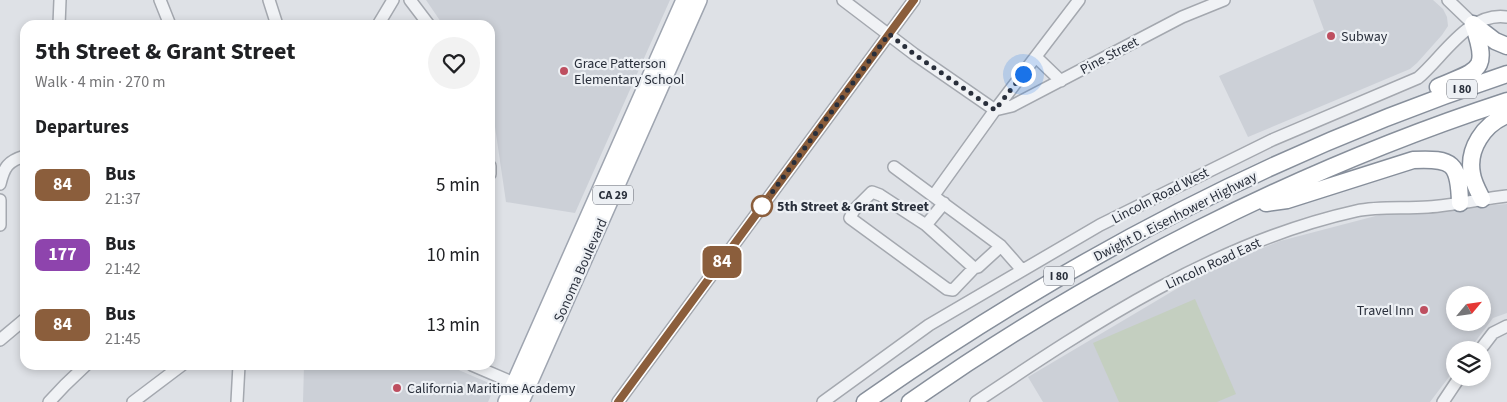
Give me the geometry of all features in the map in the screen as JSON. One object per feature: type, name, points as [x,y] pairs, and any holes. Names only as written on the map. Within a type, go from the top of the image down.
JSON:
[{"type":"highway","points":[[1473,24],[1495,41],[1507,46]]},
{"type":"highway","points":[[1417,106],[1436,88],[1470,73],[1478,67],[1482,58],[1473,24]]},
{"type":"highway","name":"Dwight D. Eisenhower Highway","points":[[865,402],[933,355],[1011,305],[1143,230],[1272,167],[1341,136],[1417,106],[1507,74]]},
{"type":"highway","name":"Dwight D. Eisenhower Highway","points":[[910,402],[1020,330],[1095,285],[1168,245],[1247,206],[1361,155],[1507,101]]},
{"type":"highway","points":[[1482,200],[1472,176],[1470,162],[1473,149],[1486,129],[1499,118],[1507,115]]},
{"type":"highway","points":[[1247,206],[1287,200],[1413,160],[1430,159],[1442,160],[1454,168],[1460,180],[1460,203]]},
{"type":"main road","name":"Sonoma Boulevard","points":[[521,392],[684,0]]},
{"type":"main road","name":"Sonoma Boulevard","points":[[506,402],[521,392],[699,0]]},
{"type":"street","points":[[59,20],[60,0]]},
{"type":"street","points":[[160,0],[168,20]]},
{"type":"street","points":[[269,0],[275,20]]},
{"type":"street","points":[[381,20],[393,0]]},
{"type":"street","points":[[410,0],[424,20]]},
{"type":"street","points":[[843,0],[914,54],[995,110]]},
{"type":"street","points":[[618,402],[792,163],[914,0]]},
{"type":"street","points":[[934,196],[995,110],[1079,0]]},
{"type":"street","name":"Pine Street","points":[[995,110],[1012,106],[1182,18],[1224,0]]},
{"type":"street","points":[[1448,0],[1473,24]]},
{"type":"street","name":"Lincoln Road West","points":[[823,402],[929,325],[1100,225],[1272,140],[1418,78],[1473,24],[1483,18],[1507,17]]},
{"type":"street","points":[[1036,56],[1062,81]]},
{"type":"street","points":[[0,184],[3,170],[13,161],[20,158]]},
{"type":"street","points":[[894,167],[1001,246],[1022,270]]},
{"type":"street","points":[[974,268],[926,226],[880,195],[872,192],[854,210],[850,218],[947,289],[953,290],[974,268],[978,267],[1001,246]]},
{"type":"street","name":"Lincoln Road East","points":[[976,402],[1123,307],[1222,256],[1253,243],[1357,211],[1376,208],[1428,207],[1507,196]]},
{"type":"street","points":[[0,200],[0,225]]},
{"type":"street","points":[[926,226],[944,203]]},
{"type":"street","points":[[0,340],[20,323]]},
{"type":"street","points":[[1487,341],[1493,333],[1507,326]]},
{"type":"street","points":[[49,402],[80,370]]},
{"type":"street","points":[[133,402],[175,370]]},
{"type":"street","points":[[237,402],[239,370]]},
{"type":"street","points":[[481,370],[521,392]]},
{"type":"street","points":[[1443,402],[1454,386]]},
{"type":"shaded area","name":"Grace Patterson Elementary School","points":[[426,0],[670,0],[575,213],[506,202],[495,127],[495,20],[440,20]]},
{"type":"shaded area","points":[[1313,0],[1433,0],[1443,9],[1447,17],[1448,26],[1410,69],[1248,137],[1219,76],[1324,30]]},
{"type":"shaded area","points":[[1507,204],[1507,313],[1493,318],[1491,321],[1491,286],[1446,286],[1446,331],[1483,331],[1476,341],[1446,341],[1446,381],[1430,402],[1043,402],[1028,377],[1188,282],[1237,258],[1280,241],[1387,213]]},
{"type":"shaded area","name":"California Maritime Academy","points":[[304,370],[459,370],[489,383],[492,393],[488,402],[303,402]]},
{"type":"green space","points":[[1195,299],[1236,394],[1217,402],[1119,402],[1093,343]]},
{"type":"bus line","name":"84","points":[[618,402],[792,163],[914,0]]},
{"type":"place","name":"Subway","points":[[1331,36]]},
{"type":"place","name":"Grace Patterson Elementary School","points":[[564,71]]},
{"type":"place","name":"5th Street & Grant Street","points":[[762,206]]},
{"type":"place","name":"Travel Inn","points":[[1424,310]]},
{"type":"place","name":"California Maritime Academy","points":[[397,388]]},
{"type":"route","points":[[762,206],[889,34],[914,54],[995,110],[1023,74]]}]
